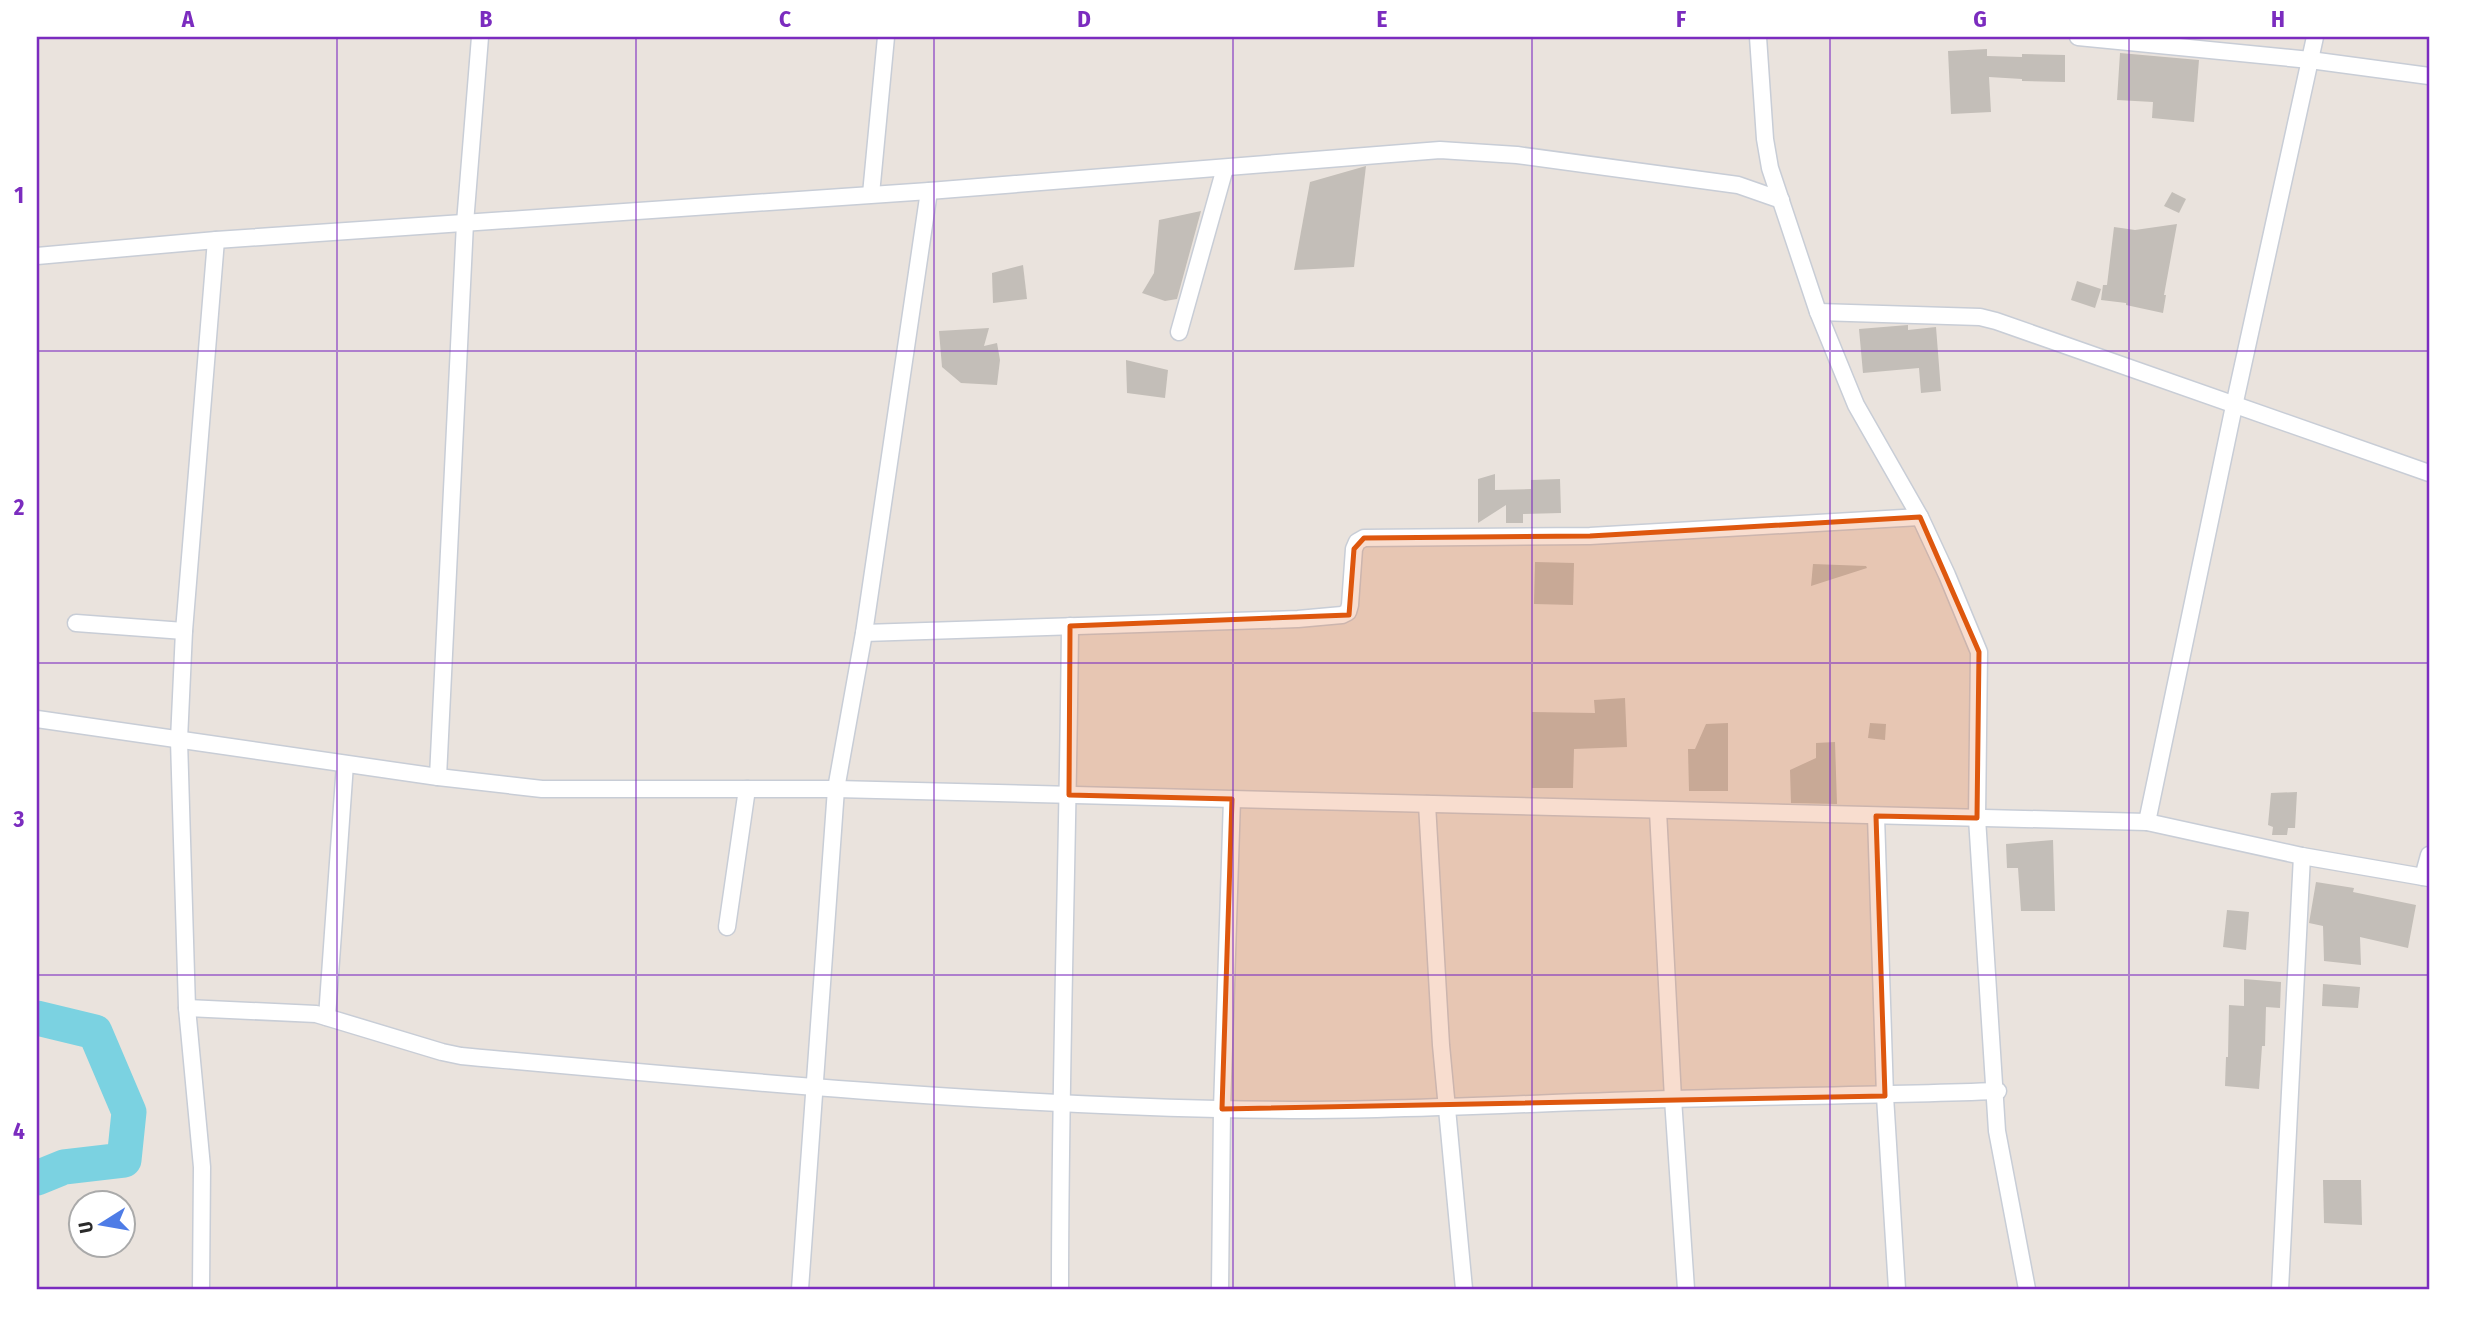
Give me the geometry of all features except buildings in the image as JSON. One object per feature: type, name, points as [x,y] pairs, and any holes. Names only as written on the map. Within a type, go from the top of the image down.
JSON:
[{"type":"street","points":[[438,777],[465,223],[480,37]]},
{"type":"street","points":[[871,194],[886,37]]},
{"type":"street","points":[[1758,37],[1765,139],[1770,168],[1818,312],[1856,405],[1920,517],[1979,652],[1977,818],[1997,1131],[2026,1289]]},
{"type":"street","points":[[2078,37],[2310,60],[2429,76]]},
{"type":"street","points":[[2147,822],[2234,405],[2315,37]]},
{"type":"street","points":[[37,256],[216,240],[929,191],[1440,150],[1517,155],[1738,185],[1781,201]]},
{"type":"street","points":[[1179,332],[1225,168]]},
{"type":"street","points":[[800,1289],[836,789],[863,633],[929,191]]},
{"type":"street","points":[[201,1289],[202,1167],[187,1008],[179,740],[184,631],[216,240]]},
{"type":"street","points":[[1818,312],[1980,317],[1996,321],[2429,473]]},
{"type":"street","points":[[863,633],[1342,615],[1348,612],[1350,605],[1354,549],[1357,542],[1364,538],[1590,536],[1920,517]]},
{"type":"street","points":[[76,623],[184,631]]},
{"type":"street","points":[[1060,1289],[1060,1104],[1069,795],[1070,626]]},
{"type":"street","points":[[37,719],[438,777],[554,790],[836,789],[2147,822],[2302,856],[2426,878],[2429,855]]},
{"type":"street","points":[[327,1017],[345,764]]},
{"type":"street","points":[[727,927],[747,789]]},
{"type":"street","points":[[1220,1289],[1222,1109],[1232,799]]},
{"type":"street","points":[[1427,804],[1447,1108],[1464,1289]]},
{"type":"street","points":[[1658,811],[1686,1289]]},
{"type":"street","points":[[1876,816],[1885,1096],[1897,1289]]},
{"type":"street","points":[[2280,1289],[2302,856]]},
{"type":"street","points":[[187,1008],[305,1013],[461,1056],[813,1088],[1060,1104],[1222,1109],[1447,1108],[1996,1091]]},
{"type":"highlighted area","points":[[1920,517],[1979,652],[1977,818],[1876,816],[1885,1096],[1222,1109],[1232,799],[1069,795],[1070,626],[1349,615],[1354,549],[1364,538],[1590,536]]},
{"type":"waterway","points":[[37,1018],[95,1032],[129,1112],[124,1160],[64,1167],[37,1178]]}]
